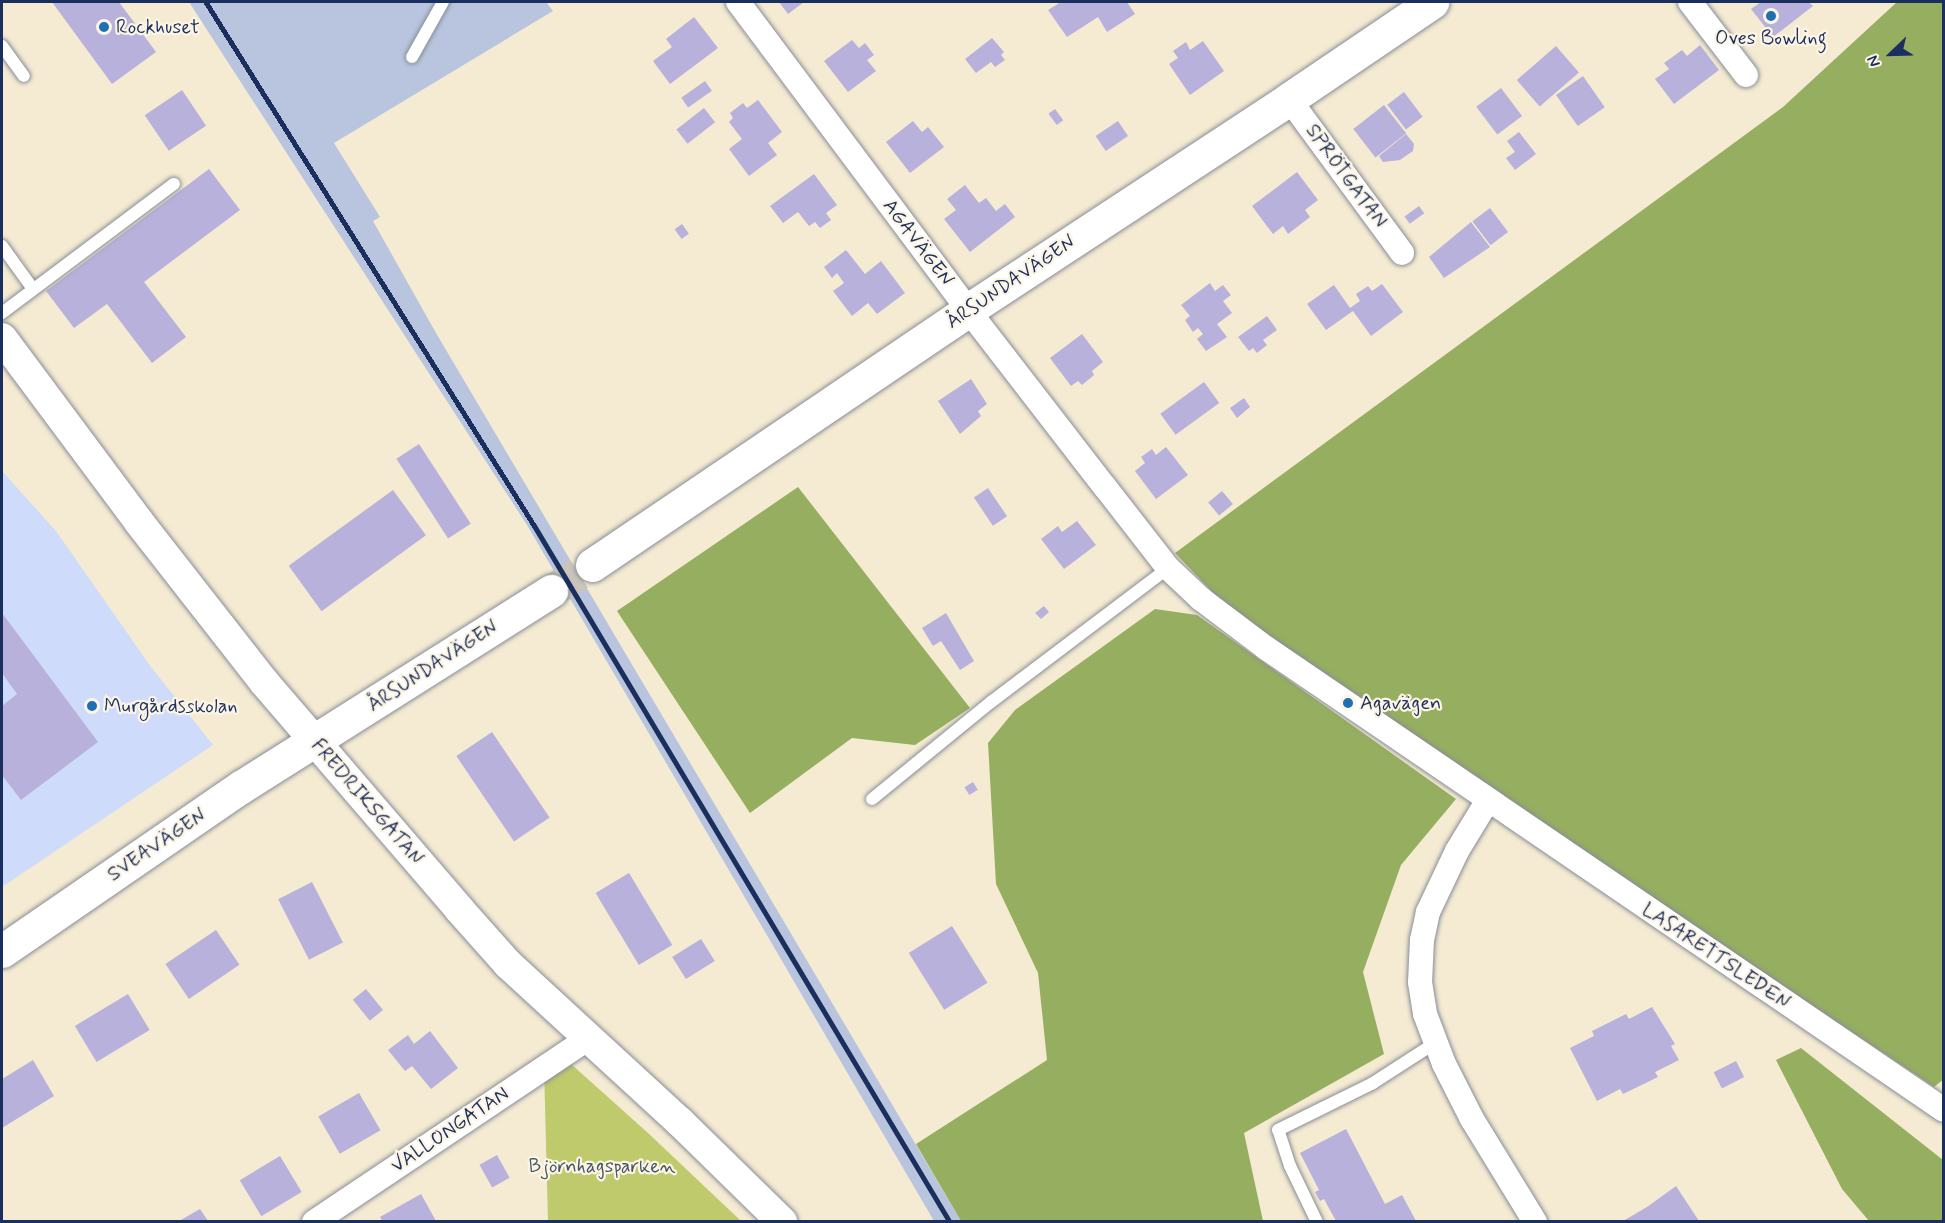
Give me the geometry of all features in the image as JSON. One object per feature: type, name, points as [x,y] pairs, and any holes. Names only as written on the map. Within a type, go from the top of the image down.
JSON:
[{"type":"main road","name":"ÅRSUNDAVÄGEN","points":[[592,565],[968,310],[1432,2]]},
{"type":"main road","name":"ÅRSUNDAVÄGEN","points":[[315,742],[551,591]]},
{"type":"main road","name":"SVEAVÄGEN","points":[[2,951],[241,788],[315,742]]},
{"type":"street","name":"AGAVÄGEN","points":[[738,2],[968,310],[1168,568],[1201,599],[1266,648],[1488,800]]},
{"type":"street","points":[[1690,2],[1746,75]]},
{"type":"street","name":"SPRÖTGATAN","points":[[1289,99],[1402,253]]},
{"type":"street","name":"FREDRIKSGATAN","points":[[2,338],[139,522],[264,682],[508,964],[680,1122],[782,1221]]},
{"type":"street","points":[[1488,800],[1457,851],[1428,912],[1422,940],[1420,982],[1425,1014],[1435,1043],[1472,1119],[1535,1221]]},
{"type":"street","name":"LASARETTSLEDEN","points":[[1488,800],[1944,1110]]},
{"type":"street","name":"VALLONGATAN","points":[[314,1221],[587,1039]]},
{"type":"lane","points":[[412,57],[443,2]]},
{"type":"lane","points":[[2,46],[24,76]]},
{"type":"lane","points":[[2,313],[174,184]]},
{"type":"lane","points":[[2,246],[33,289]]},
{"type":"lane","points":[[872,799],[992,702],[1168,568]]},
{"type":"lane","points":[[1317,1221],[1290,1166],[1278,1130],[1372,1083],[1435,1043]]},
{"type":"shaded area","points":[[189,2],[546,2],[553,11],[334,143],[380,217],[373,221],[436,333],[961,1221],[934,1221],[527,525]]},
{"type":"shaded area","name":"Murgårdsskolan","points":[[2,471],[56,531],[151,667],[213,745],[2,887]]},
{"type":"green space","points":[[1897,2],[1943,2],[1944,1079],[1934,1087],[1325,680],[1222,602],[1175,553],[1783,107]]},
{"type":"green space","points":[[798,487],[970,708],[915,745],[852,738],[750,813],[617,611]]},
{"type":"green space","points":[[1155,609],[1197,615],[1456,799],[1401,865],[1363,972],[1384,1054],[1244,1133],[1263,1221],[961,1221],[916,1144],[1047,1060],[1038,973],[996,884],[988,743],[1015,710]]},
{"type":"green space","points":[[1801,1048],[1943,1160],[1943,1221],[1869,1221],[1842,1189],[1776,1060]]},
{"type":"green space","name":"Björnhagsparken","points":[[561,1055],[741,1221],[548,1221],[544,1067]]},
{"type":"building","name":"Rockhuset","points":[[52,2],[119,2],[156,52],[112,84]]},
{"type":"building","points":[[779,2],[804,2],[788,14]]},
{"type":"building","points":[[1061,2],[1127,2],[1135,14],[1107,32],[1098,17],[1067,37],[1048,10]]},
{"type":"building","points":[[1761,2],[1809,2],[1813,6],[1773,37],[1751,9]]},
{"type":"building","points":[[694,17],[718,48],[670,84],[653,61],[672,47],[666,39]]},
{"type":"building","points":[[992,38],[1004,52],[1001,55],[1005,60],[995,67],[991,62],[976,73],[965,59]]},
{"type":"building","points":[[852,40],[859,48],[865,43],[874,55],[867,60],[876,71],[848,92],[824,61]]},
{"type":"building","points":[[1203,41],[1224,71],[1190,95],[1169,64],[1178,58],[1173,51],[1186,42],[1190,50]]},
{"type":"building","points":[[1700,45],[1719,70],[1674,104],[1655,79],[1669,69],[1664,63],[1682,50],[1687,56]]},
{"type":"building","points":[[1556,46],[1579,72],[1540,107],[1517,80]]},
{"type":"building","points":[[1583,76],[1605,107],[1578,126],[1556,95]]},
{"type":"building","points":[[705,81],[712,91],[688,107],[681,98]]},
{"type":"building","points":[[1501,88],[1522,116],[1497,135],[1476,107]]},
{"type":"building","points":[[182,90],[206,126],[169,151],[145,115]]},
{"type":"building","points":[[1404,92],[1423,117],[1406,129],[1387,105]]},
{"type":"building","points":[[758,100],[782,132],[768,143],[777,155],[749,176],[729,149],[742,139],[729,122],[733,118],[730,113],[743,103],[747,108]]},
{"type":"building","points":[[1384,105],[1406,133],[1375,157],[1353,129]]},
{"type":"building","points":[[704,108],[715,122],[688,144],[676,130]]},
{"type":"building","points":[[1055,109],[1063,120],[1057,125],[1049,114]]},
{"type":"building","points":[[913,121],[922,132],[928,127],[944,147],[910,173],[886,142]]},
{"type":"building","points":[[1118,121],[1128,136],[1106,151],[1096,136]]},
{"type":"building","points":[[1519,132],[1536,154],[1515,170],[1506,158],[1515,152],[1507,141]]},
{"type":"building","points":[[1406,134],[1414,144],[1413,151],[1400,160],[1383,162],[1379,156]]},
{"type":"building","points":[[209,169],[240,210],[144,282],[186,337],[152,363],[107,304],[74,328],[46,291]]},
{"type":"building","points":[[1297,172],[1318,200],[1305,210],[1310,217],[1288,234],[1283,226],[1273,234],[1252,206]]},
{"type":"building","points":[[814,174],[837,205],[826,213],[831,220],[820,228],[815,222],[809,226],[798,212],[783,223],[770,206]]},
{"type":"building","points":[[965,185],[979,203],[986,198],[996,211],[1005,204],[1015,217],[970,252],[944,219],[956,210],[947,199]]},
{"type":"building","points":[[1419,206],[1424,213],[1410,224],[1404,217]]},
{"type":"building","points":[[1490,208],[1508,232],[1490,245],[1472,221]]},
{"type":"building","points":[[1471,222],[1490,247],[1444,278],[1429,257]]},
{"type":"building","points":[[682,224],[689,234],[682,239],[675,229]]},
{"type":"building","points":[[846,250],[865,274],[881,261],[905,293],[877,314],[868,303],[852,316],[833,291],[844,283],[837,273],[832,278],[824,267]]},
{"type":"building","points":[[1210,283],[1215,291],[1223,285],[1231,295],[1223,301],[1232,313],[1217,324],[1227,337],[1206,351],[1197,339],[1203,334],[1198,328],[1193,332],[1185,320],[1190,316],[1181,305]]},
{"type":"building","points":[[1382,284],[1403,312],[1371,336],[1353,311],[1326,330],[1307,304],[1334,285],[1350,308],[1360,301],[1356,294],[1368,286],[1372,291]]},
{"type":"building","points":[[1267,316],[1277,330],[1263,340],[1267,345],[1257,353],[1253,348],[1249,351],[1238,337]]},
{"type":"building","points":[[1082,334],[1103,362],[1092,371],[1094,375],[1082,385],[1078,381],[1071,386],[1050,358]]},
{"type":"building","points":[[971,379],[987,404],[978,411],[981,416],[960,434],[938,401]]},
{"type":"building","points":[[1204,382],[1219,403],[1176,435],[1160,414]]},
{"type":"building","points":[[1244,398],[1250,407],[1237,418],[1230,408]]},
{"type":"building","points":[[419,444],[471,524],[448,538],[396,459]]},
{"type":"building","points":[[1166,447],[1188,475],[1156,499],[1135,471],[1145,463],[1141,457],[1152,449],[1156,455]]},
{"type":"building","points":[[988,488],[1007,516],[993,526],[974,498]]},
{"type":"building","points":[[393,490],[426,535],[322,611],[289,566]]},
{"type":"building","points":[[1222,491],[1233,504],[1219,516],[1208,503]]},
{"type":"building","points":[[1077,521],[1096,545],[1064,569],[1041,539],[1058,526],[1062,532]]},
{"type":"building","points":[[1044,606],[1049,612],[1041,619],[1035,613]]},
{"type":"building","points":[[2,613],[98,742],[21,800],[2,775],[2,706],[17,694],[2,673]]},
{"type":"building","points":[[946,613],[974,661],[960,670],[941,641],[933,646],[922,628]]},
{"type":"building","points":[[492,732],[550,817],[514,841],[456,756]]},
{"type":"building","points":[[973,782],[978,790],[969,795],[965,787]]},
{"type":"building","points":[[629,873],[672,945],[639,965],[596,893]]},
{"type":"building","points":[[312,882],[343,943],[309,960],[278,899]]},
{"type":"building","points":[[952,926],[988,983],[944,1010],[909,953]]},
{"type":"building","points":[[216,930],[239,965],[189,999],[165,964]]},
{"type":"building","points":[[701,939],[715,961],[686,979],[672,957]]},
{"type":"building","points":[[366,989],[383,1010],[370,1021],[353,1000]]},
{"type":"building","points":[[128,994],[150,1030],[96,1062],[75,1026]]},
{"type":"building","points":[[1652,1007],[1675,1044],[1671,1046],[1679,1060],[1655,1072],[1658,1077],[1623,1094],[1620,1089],[1597,1101],[1570,1048],[1594,1036],[1592,1031],[1626,1014],[1629,1019]]},
{"type":"building","points":[[430,1031],[458,1068],[431,1089],[412,1066],[405,1071],[388,1050],[408,1035],[414,1044]]},
{"type":"building","points":[[33,1060],[54,1096],[2,1128],[2,1079]]},
{"type":"building","points":[[1736,1061],[1744,1077],[1722,1088],[1714,1072]]},
{"type":"building","points":[[359,1093],[380,1130],[340,1154],[318,1116]]},
{"type":"building","points":[[1346,1129],[1385,1204],[1402,1195],[1416,1221],[1336,1221],[1324,1199],[1320,1201],[1315,1192],[1319,1190],[1300,1153]]},
{"type":"building","points":[[497,1155],[510,1178],[492,1187],[480,1165]]},
{"type":"building","points":[[280,1156],[302,1192],[261,1216],[240,1180]]},
{"type":"building","points":[[1676,1186],[1699,1221],[1623,1221],[1647,1207]]},
{"type":"building","points":[[421,1194],[436,1221],[382,1221],[380,1217]]},
{"type":"building","points":[[200,1209],[208,1221],[179,1221]]},
{"type":"tunnel","points":[[551,591],[592,565]]},
{"type":"railway","points":[[206,2],[534,525],[950,1222]]},
{"type":"place","name":"Oves Bowling","points":[[1771,16]]},
{"type":"place","name":"Rockhuset","points":[[104,27]]},
{"type":"place","name":"Agavägen","points":[[1348,703]]},
{"type":"place","name":"Murgårdsskolan","points":[[92,706]]}]
